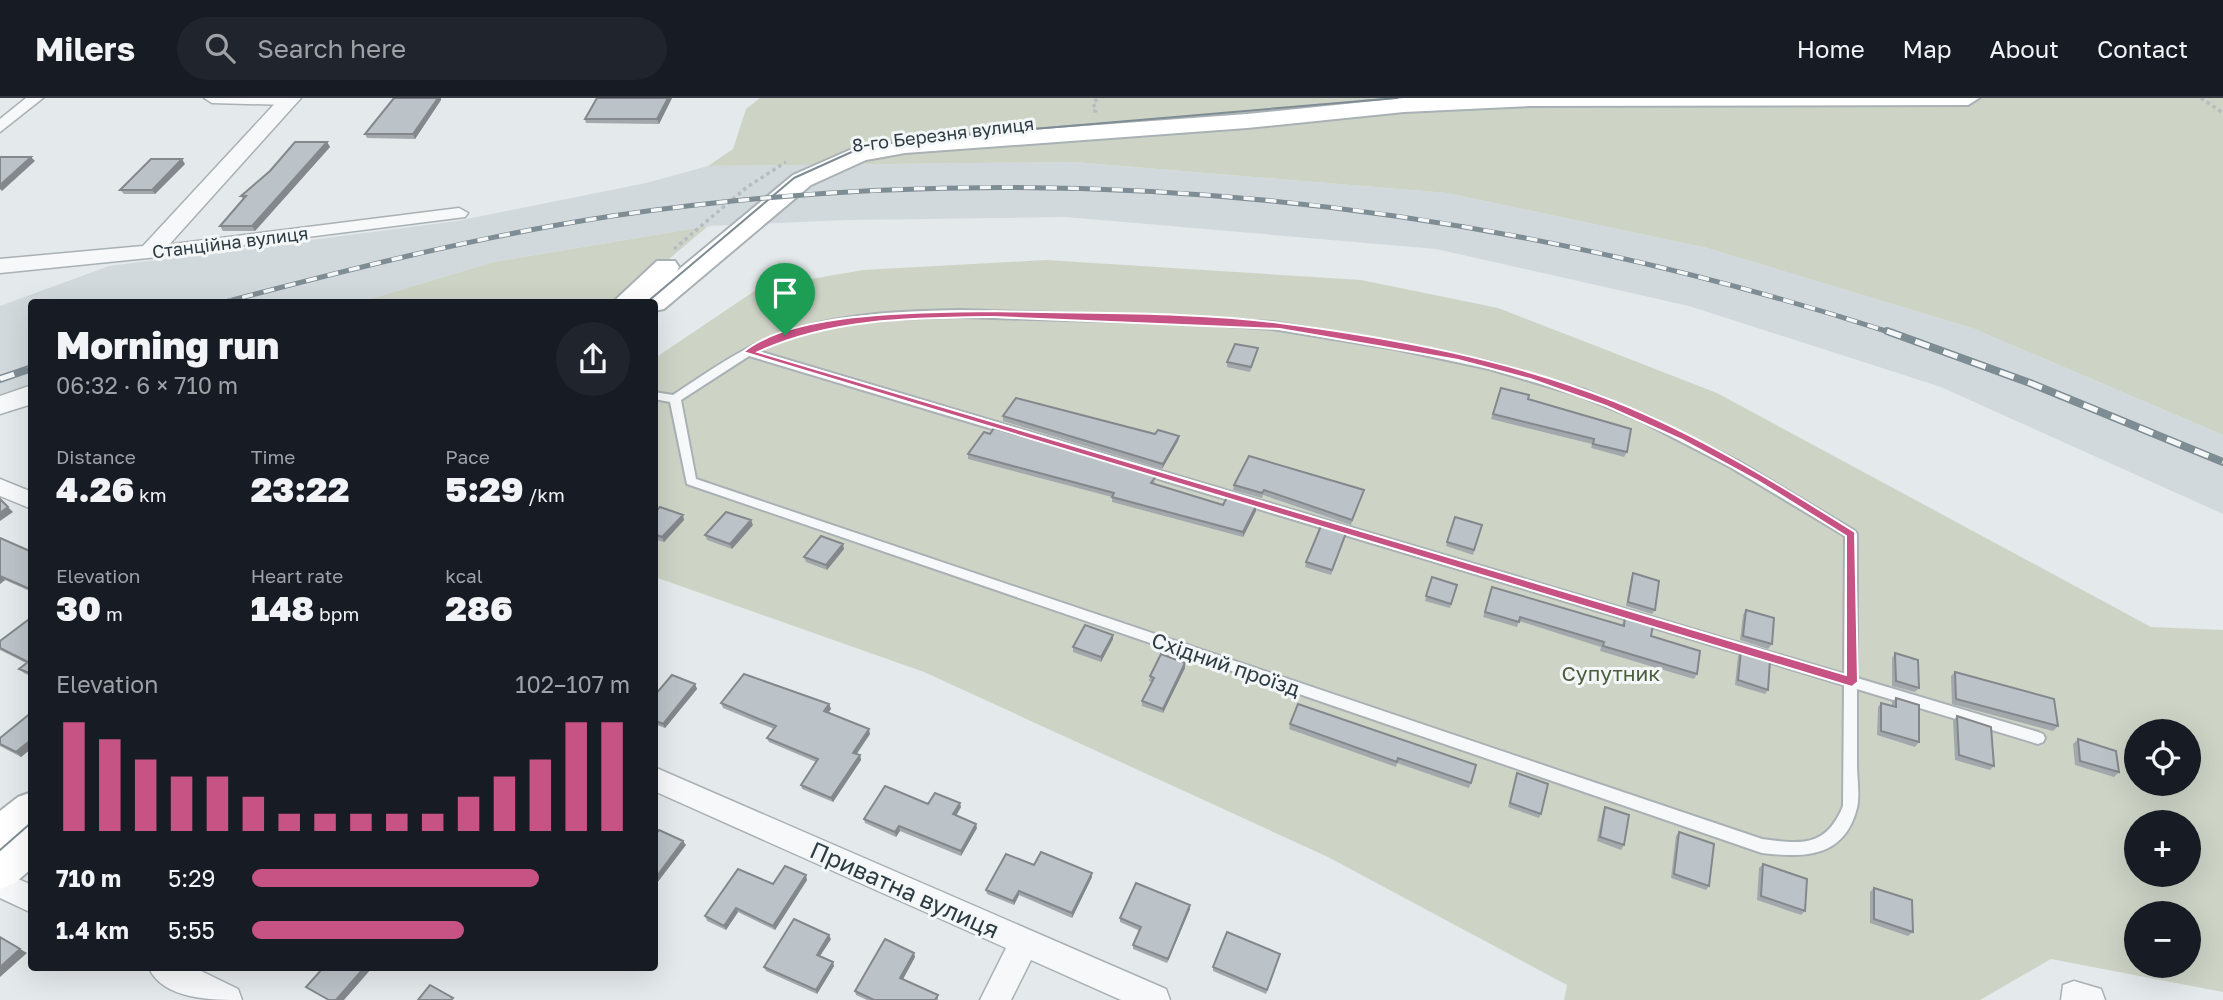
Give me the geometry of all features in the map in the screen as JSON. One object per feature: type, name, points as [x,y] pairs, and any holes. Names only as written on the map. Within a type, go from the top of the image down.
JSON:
[{"type":"main road","points":[[1231,111],[1341,98]]},
{"type":"main road","points":[[1406,98],[1968,98]]},
{"type":"main road","points":[[1231,111],[1525,100]]},
{"type":"main road","name":"8-го Березня вулиця","points":[[630,299],[779,174],[825,152],[903,135],[1231,111]]},
{"type":"main road","name":"8-го Березня вулиця","points":[[658,300],[802,180],[860,154],[905,146],[1231,111]]},
{"type":"main road","points":[[0,836],[28,812]]},
{"type":"main road","points":[[0,870],[28,846]]},
{"type":"street","points":[[0,127],[35,98]]},
{"type":"street","points":[[212,98],[290,99]]},
{"type":"street","points":[[150,252],[290,99]]},
{"type":"street","name":"Станційна вулиця","points":[[0,266],[150,252],[459,213]]},
{"type":"street","points":[[0,405],[28,395]]},
{"type":"street","points":[[0,487],[28,499]]},
{"type":"street","name":"Приватна вулиця","points":[[658,780],[1155,1000]]},
{"type":"street","points":[[0,884],[28,898]]},
{"type":"street","points":[[995,1000],[1025,942]]},
{"type":"street","points":[[170,971],[227,1000]]},
{"type":"lane","name":"Східний проїзд","points":[[675,399],[691,481],[1762,846],[1795,851],[1823,844],[1843,829],[1850,806],[1851,534],[1707,449],[1610,404],[1534,377],[1459,356],[1280,326],[995,314],[911,315],[824,325],[785,335],[748,352]]},
{"type":"lane","points":[[658,397],[675,399],[748,352],[2038,738]]},
{"type":"path","points":[[1095,109],[1093,103],[1100,98]]},
{"type":"path","points":[[2201,98],[2223,113]]},
{"type":"shaded area","points":[[1074,162],[1447,193],[1707,248],[1972,328],[2223,435],[2223,514],[1941,387],[1689,306],[1436,249],[1066,217],[846,220],[708,226],[493,262],[370,299],[28,299],[28,388],[0,398],[0,306],[109,266],[457,221],[646,183],[708,166]]},
{"type":"green space","points":[[760,98],[2223,98],[2223,435],[1972,328],[1707,248],[1447,193],[1074,162],[708,166],[733,149],[746,109]]},
{"type":"green space","points":[[708,226],[622,299],[370,299],[493,262]]},
{"type":"green space","name":"Супутник","points":[[1046,260],[1361,280],[1498,308],[1717,393],[2151,627],[2223,630],[2223,992],[2150,978],[2201,978],[2201,901],[2124,901],[2124,973],[2051,959],[1980,1000],[1564,1000],[1567,985],[1328,857],[924,672],[658,578],[658,356],[759,288],[863,270]]},
{"type":"building","points":[[394,98],[438,98],[413,134],[365,134]]},
{"type":"building","points":[[597,98],[668,98],[657,119],[585,119]]},
{"type":"building","points":[[295,142],[327,142],[252,226],[220,226],[246,196],[241,196],[270,171]]},
{"type":"building","points":[[0,157],[31,157],[0,185]]},
{"type":"building","points":[[151,159],[182,159],[152,190],[120,190]]},
{"type":"building","points":[[1235,344],[1258,348],[1251,367],[1227,362]]},
{"type":"building","points":[[1501,388],[1529,395],[1528,399],[1631,429],[1627,452],[1593,444],[1594,439],[1493,414]]},
{"type":"building","points":[[1016,398],[1155,434],[1158,430],[1179,436],[1163,464],[1003,416]]},
{"type":"building","points":[[994,428],[1156,476],[1151,483],[1223,505],[1227,497],[1256,506],[1243,532],[1112,497],[1114,493],[968,454],[984,432],[990,434]]},
{"type":"building","points":[[1249,456],[1364,490],[1352,520],[1264,490],[1262,493],[1234,485]]},
{"type":"building","points":[[0,499],[8,507],[0,513]]},
{"type":"building","points":[[660,507],[683,515],[662,537],[658,536]]},
{"type":"building","points":[[726,512],[751,520],[730,544],[705,535]]},
{"type":"building","points":[[1455,517],[1482,525],[1474,550],[1447,542]]},
{"type":"building","points":[[1321,526],[1346,533],[1332,570],[1306,562]]},
{"type":"building","points":[[821,536],[843,544],[826,565],[804,557]]},
{"type":"building","points":[[0,538],[28,550],[28,588],[0,576]]},
{"type":"building","points":[[1633,573],[1659,581],[1655,610],[1628,602]]},
{"type":"building","points":[[1432,577],[1457,585],[1451,604],[1426,596]]},
{"type":"building","points":[[1492,587],[1624,626],[1625,617],[1653,625],[1651,636],[1700,651],[1697,674],[1603,646],[1604,642],[1520,617],[1519,622],[1485,612]]},
{"type":"building","points":[[1746,610],[1774,618],[1772,644],[1743,636]]},
{"type":"building","points":[[28,620],[28,662],[0,648],[0,641]]},
{"type":"building","points":[[1085,625],[1113,635],[1101,657],[1073,647]]},
{"type":"building","points":[[1741,651],[1770,660],[1768,690],[1738,680]]},
{"type":"building","points":[[1895,653],[1918,660],[1919,688],[1896,681]]},
{"type":"building","points":[[1161,654],[1185,663],[1163,709],[1142,701],[1154,678],[1150,676]]},
{"type":"building","points":[[28,662],[28,672],[19,669]]},
{"type":"building","points":[[1955,672],[2054,699],[2058,726],[1956,699]]},
{"type":"building","points":[[744,674],[829,704],[824,711],[869,729],[853,753],[860,755],[831,798],[801,785],[818,759],[767,738],[776,726],[721,703]]},
{"type":"building","points":[[672,675],[695,684],[663,724],[658,722],[658,691]]},
{"type":"building","points":[[1896,698],[1919,705],[1919,742],[1881,731],[1881,703],[1896,707]]},
{"type":"building","points":[[1298,704],[1476,765],[1471,783],[1398,758],[1397,762],[1290,724]]},
{"type":"building","points":[[28,715],[28,742],[16,752],[0,744],[0,738]]},
{"type":"building","points":[[1957,716],[1991,727],[1994,766],[1959,755]]},
{"type":"building","points":[[2078,739],[2116,751],[2119,772],[2080,761]]},
{"type":"building","points":[[1517,773],[1548,784],[1541,814],[1510,803]]},
{"type":"building","points":[[885,786],[928,804],[935,793],[960,803],[953,814],[976,824],[961,851],[899,826],[895,832],[864,819]]},
{"type":"building","points":[[1605,807],[1629,815],[1624,845],[1600,837]]},
{"type":"building","points":[[658,831],[683,841],[658,875]]},
{"type":"building","points":[[1679,832],[1714,844],[1709,886],[1674,874]]},
{"type":"building","points":[[1041,852],[1092,873],[1072,913],[1019,891],[1013,901],[986,890],[1006,854],[1034,865]]},
{"type":"building","points":[[1763,864],[1807,879],[1805,911],[1761,896]]},
{"type":"building","points":[[785,866],[806,875],[773,926],[736,908],[724,926],[705,916],[738,869],[773,884]]},
{"type":"building","points":[[1136,883],[1190,905],[1168,959],[1133,945],[1141,927],[1120,918]]},
{"type":"building","points":[[1874,888],[1912,900],[1913,932],[1874,919]]},
{"type":"building","points":[[794,919],[829,935],[817,955],[833,962],[816,990],[764,967]]},
{"type":"building","points":[[1227,932],[1280,954],[1267,990],[1213,967]]},
{"type":"building","points":[[0,937],[20,949],[0,967]]},
{"type":"building","points":[[885,939],[914,953],[900,978],[938,995],[935,1000],[874,1000],[855,991]]},
{"type":"building","points":[[320,971],[361,971],[336,1000],[329,1000],[306,987]]},
{"type":"building","points":[[430,985],[453,998],[418,1000]]},
{"type":"tram line","points":[[651,299],[794,178],[856,150],[906,140],[1397,98]]},
{"type":"tram line","points":[[0,850],[28,826]]},
{"type":"railway","points":[[237,299],[464,243],[612,216],[775,197],[937,188],[1098,189],[1259,200],[1418,219],[1577,248],[1735,286],[1892,333]]},
{"type":"railway","points":[[1887,331],[2030,383],[2223,462]]},
{"type":"railway","points":[[0,379],[28,369]]},
{"type":"route","points":[[995,314],[1241,323],[1280,326],[1459,356],[1534,377],[1610,404],[1685,437],[1851,534],[1852,682],[748,352],[785,335],[824,325],[911,315],[995,314]]}]
